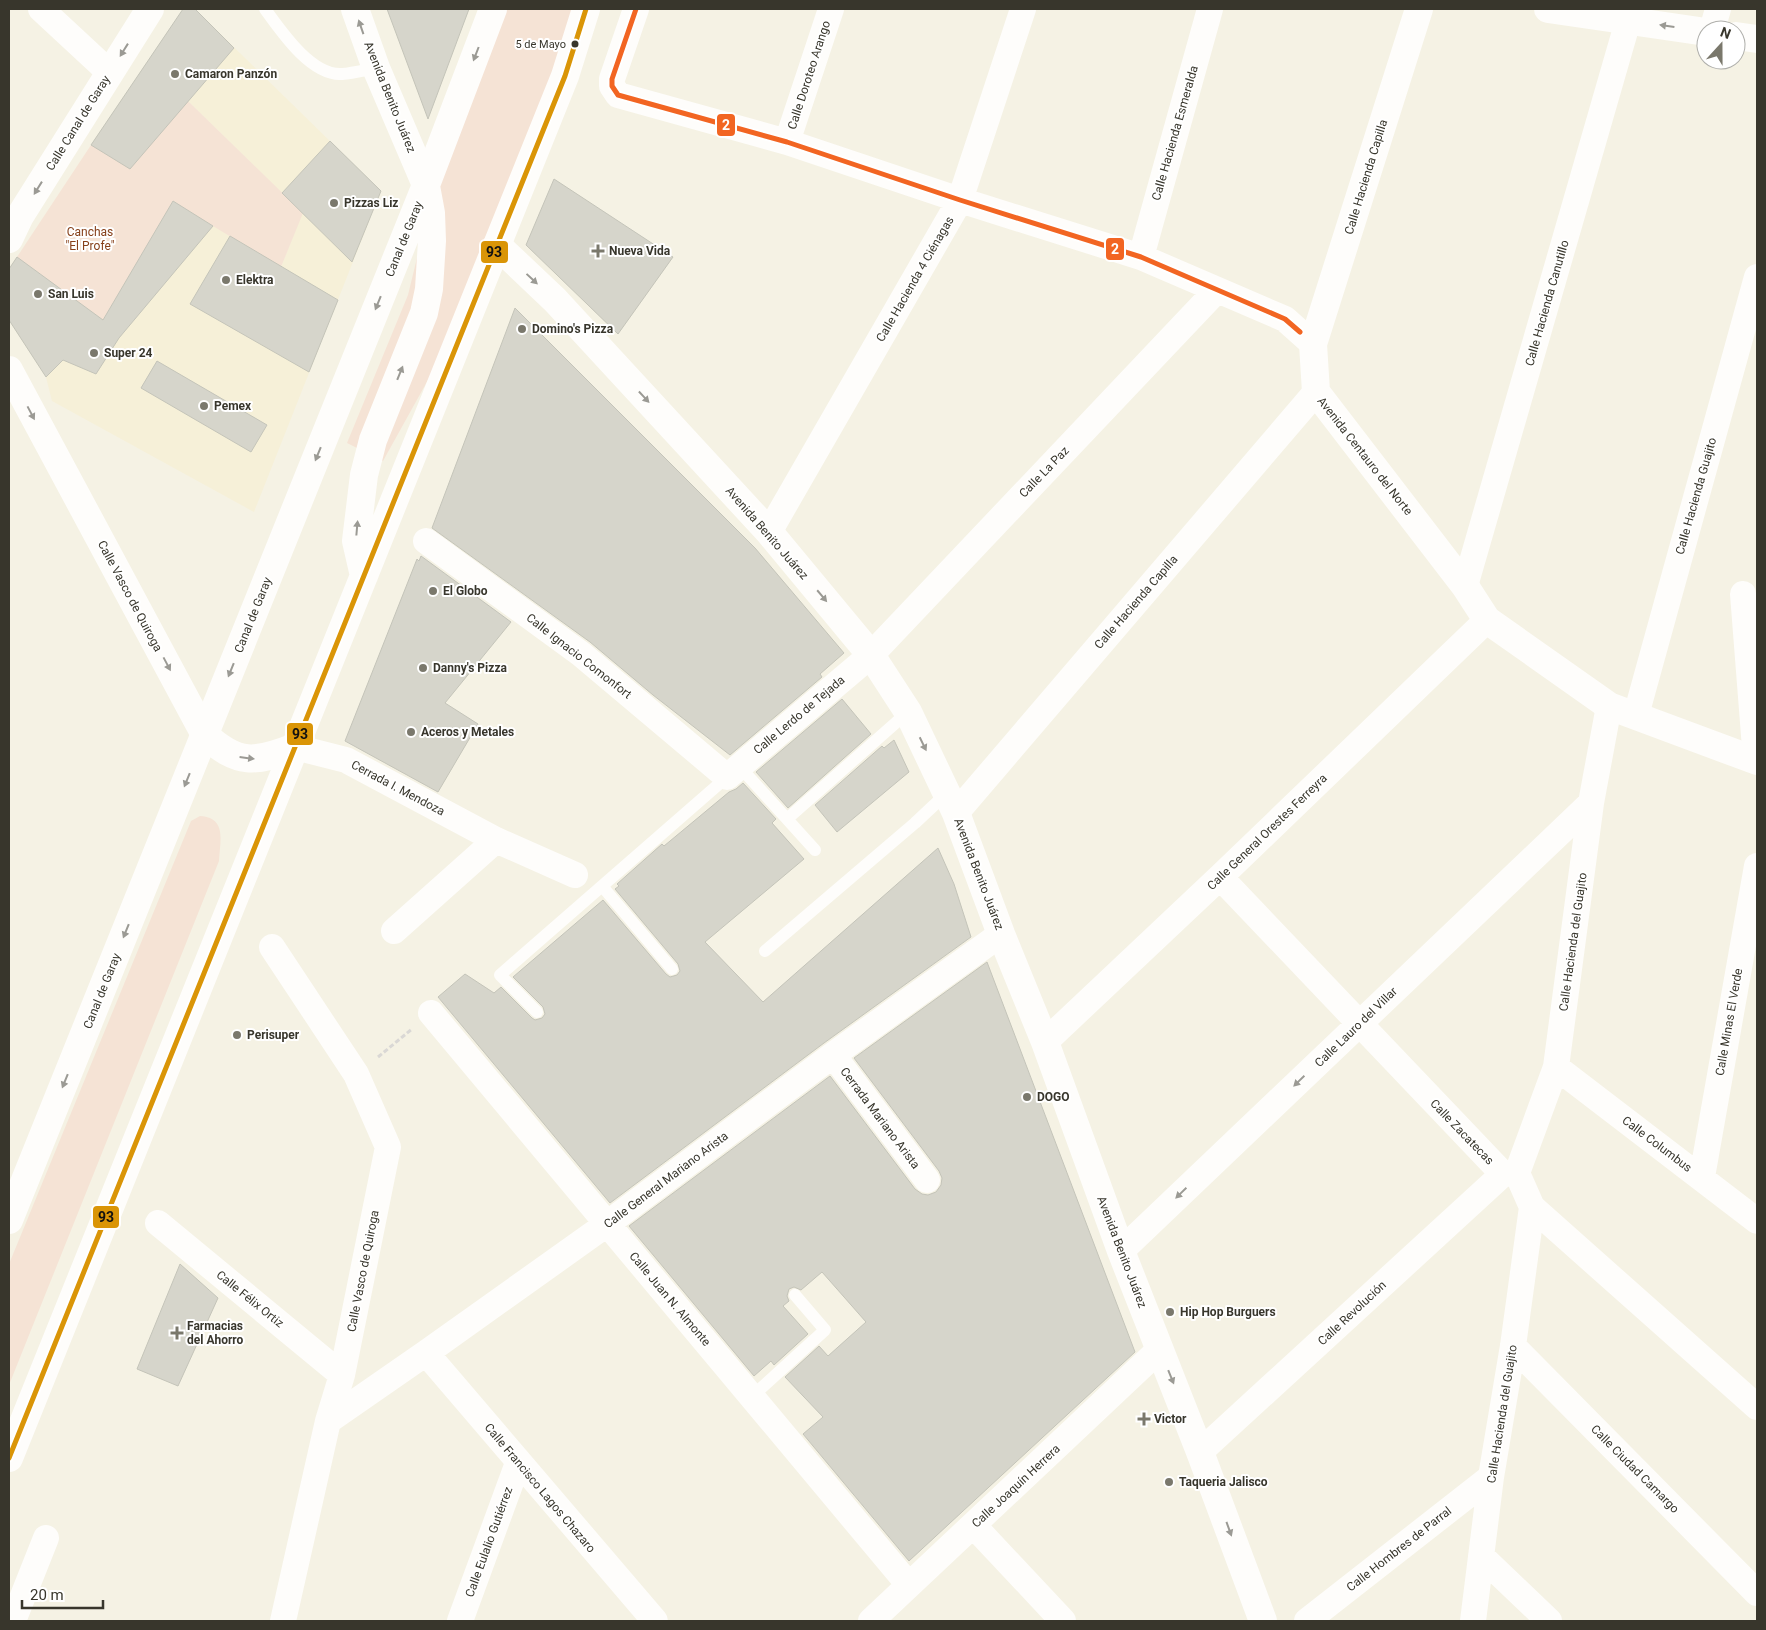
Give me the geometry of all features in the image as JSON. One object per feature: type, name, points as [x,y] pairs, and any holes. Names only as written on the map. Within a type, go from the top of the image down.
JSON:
[{"type":"street","points":[[41,9],[110,74]]},
{"type":"street","name":"Calle Canal de Garay","points":[[12,220],[110,74],[150,9]]},
{"type":"street","name":"Avenida Benito Juárez","points":[[355,9],[376,68],[426,185],[431,213],[432,240],[429,289],[424,313],[373,440],[364,475],[356,541],[364,576]]},
{"type":"street","name":"Canal de Garay","points":[[9,1220],[426,185],[493,9]]},
{"type":"street","points":[[9,1458],[565,76],[586,9]]},
{"type":"street","points":[[636,9],[612,79],[612,86],[618,95],[787,142],[960,200],[1141,257],[1285,319],[1313,344]]},
{"type":"street","name":"Calle Doroteo Arango","points":[[787,142],[830,9]]},
{"type":"street","name":"Calle Hacienda 4 Ciénagas","points":[[769,532],[960,200],[1023,9]]},
{"type":"street","name":"Calle Hacienda Esmeralda","points":[[1141,257],[1210,9]]},
{"type":"street","name":"Calle Hacienda Capilla","points":[[1313,344],[1419,9]]},
{"type":"street","points":[[1548,9],[1696,31]]},
{"type":"street","name":"Calle Hacienda Canutillo","points":[[1466,586],[1628,21]]},
{"type":"street","name":"Avenida Benito Juárez","points":[[497,245],[554,300],[769,532],[871,655],[908,712],[951,803],[1045,1042],[1120,1250],[1264,1621]]},
{"type":"street","name":"Calle Hacienda Guajito","points":[[1636,716],[1757,277]]},
{"type":"street","name":"Calle La Paz","points":[[871,655],[1218,290]]},
{"type":"street","name":"Avenida Centauro del Norte","points":[[1313,344],[1316,392],[1466,586],[1487,620],[1609,706],[1756,761]]},
{"type":"street","name":"Calle Vasco de Quiroga","points":[[9,370],[205,735],[220,749],[235,756],[248,759],[273,756],[295,747]]},
{"type":"street","name":"Calle Hacienda Capilla","points":[[951,803],[1316,392]]},
{"type":"street","name":"Calle Ignacio Comonfort","points":[[426,541],[581,654],[733,771]]},
{"type":"street","points":[[1743,594],[1756,761]]},
{"type":"street","name":"Calle General Orestes Ferreyra","points":[[1045,1042],[1220,877],[1487,620]]},
{"type":"street","name":"Calle Lerdo de Tejada","points":[[733,771],[871,655]]},
{"type":"street","name":"Calle Hacienda del Guajito","points":[[1510,1174],[1556,1067],[1592,803],[1609,706]]},
{"type":"street","name":"Cerrada I. Mendoza","points":[[295,747],[346,760],[496,840],[575,875]]},
{"type":"street","name":"Calle Lauro del Villar","points":[[1120,1250],[1592,803]]},
{"type":"street","points":[[394,931],[496,840]]},
{"type":"street","name":"Calle Minas El Verde","points":[[1702,1178],[1757,866]]},
{"type":"street","name":"Calle Zacatecas","points":[[1220,877],[1360,1023],[1510,1174],[1532,1207],[1757,1407]]},
{"type":"street","name":"Calle General Mariano Arista","points":[[328,1421],[607,1224],[833,1055],[1001,934]]},
{"type":"street","name":"Calle Vasco de Quiroga","points":[[272,947],[356,1074],[388,1147],[342,1375],[328,1421],[283,1621]]},
{"type":"street","name":"Calle Juan N. Almonte","points":[[432,1013],[909,1585]]},
{"type":"street","name":"Cerrada Mariano Arista","points":[[833,1055],[927,1180]]},
{"type":"street","name":"Calle Columbus","points":[[1556,1067],[1757,1221]]},
{"type":"street","name":"Calle Revolución","points":[[1200,1452],[1510,1174]]},
{"type":"street","name":"Calle Hacienda del Guajito","points":[[1473,1621],[1491,1477],[1513,1346],[1532,1207]]},
{"type":"street","name":"Calle Félix Ortiz","points":[[158,1223],[342,1375]]},
{"type":"street","name":"Calle Ciudad Camargo","points":[[1513,1346],[1757,1593]]},
{"type":"street","name":"Calle Joaquín Herrera","points":[[871,1621],[1160,1350]]},
{"type":"street","name":"Calle Francisco Lagos Chazaro","points":[[426,1353],[518,1463],[655,1621]]},
{"type":"street","name":"Calle Eulalio Gutiérrez","points":[[460,1621],[518,1463]]},
{"type":"street","name":"Calle Hombres de Parral","points":[[1308,1621],[1491,1477]]},
{"type":"street","points":[[974,1526],[1064,1621]]},
{"type":"street","points":[[13,1621],[46,1538]]},
{"type":"street","points":[[1481,1556],[1549,1621]]},
{"type":"lane","points":[[265,9],[306,58],[324,71],[340,74],[376,68]]},
{"type":"lane","points":[[787,819],[908,712]]},
{"type":"lane","points":[[537,1012],[500,975],[733,771],[787,819],[815,850]]},
{"type":"lane","points":[[765,951],[915,823],[951,803]]},
{"type":"lane","points":[[602,886],[672,969]]},
{"type":"lane","points":[[758,1391],[825,1330],[795,1295]]},
{"type":"path","points":[[356,1074],[432,1013]]},
{"type":"shaded area","points":[[183,9],[195,9],[381,191],[254,512],[52,401],[46,377],[9,320],[9,269],[17,257],[103,319],[173,201],[281,267],[302,213],[188,101],[130,169],[91,145]]},
{"type":"green space","points":[[497,9],[583,9],[504,243],[383,461],[347,443],[408,295],[424,229]]},
{"type":"green space","name":"Canchas \"El Profe\"","points":[[188,101],[303,213],[281,267],[173,202],[103,320],[17,257],[91,145]]},
{"type":"green space","points":[[200,816],[215,821],[218,826],[221,838],[219,861],[9,1385],[9,1264],[191,821]]},
{"type":"building","name":"Camaron Panzón","points":[[183,9],[195,9],[234,48],[130,169],[91,145]]},
{"type":"building","points":[[387,9],[469,9],[428,119]]},
{"type":"building","name":"Pizzas Liz","points":[[330,141],[381,191],[352,262],[282,193]]},
{"type":"building","name":"Nueva Vida","points":[[554,179],[673,257],[618,334],[526,245]]},
{"type":"building","points":[[173,201],[213,226],[119,338],[96,374],[63,360],[46,377],[9,320],[9,269],[17,257],[103,320]]},
{"type":"building","name":"Elektra","points":[[230,236],[338,300],[309,372],[190,304]]},
{"type":"building","points":[[515,308],[755,548],[844,653],[820,674],[822,677],[730,755],[653,695],[590,642],[432,528]]},
{"type":"building","name":"Pemex","points":[[157,361],[267,425],[251,452],[141,388]]},
{"type":"building","points":[[421,556],[511,622],[445,703],[478,724],[438,792],[345,741],[417,559],[419,561]]},
{"type":"building","points":[[842,699],[871,734],[788,808],[756,772]]},
{"type":"building","points":[[894,740],[909,772],[837,832],[815,805],[882,746],[884,748]]},
{"type":"building","points":[[743,783],[776,819],[772,823],[804,859],[705,942],[763,1002],[938,848],[954,884],[971,937],[824,1043],[610,1203],[438,997],[465,974],[494,993],[501,987],[532,1018],[535,1020],[542,1018],[545,1014],[543,1007],[513,977],[603,900],[666,974],[670,977],[677,975],[680,971],[678,964],[615,889],[619,886],[617,884],[662,844],[664,846],[729,792]]},
{"type":"building","points":[[987,962],[1135,1352],[909,1561],[803,1434],[823,1417],[785,1377],[819,1346],[828,1356],[866,1322],[822,1272],[801,1290],[794,1287],[789,1289],[787,1296],[789,1301],[783,1306],[808,1334],[774,1365],[771,1361],[754,1376],[629,1226],[830,1076],[915,1189],[922,1194],[928,1195],[936,1192],[941,1185],[942,1178],[939,1171],[854,1058]]},
{"type":"building","name":"Farmacias del Ahorro","points":[[180,1264],[218,1298],[178,1386],[137,1369]]},
{"type":"transit line","name":"93","points":[[9,1458],[565,76],[586,9]]},
{"type":"transit line","name":"2","points":[[636,9],[612,79],[612,86],[618,95],[787,142],[960,200],[1141,257],[1285,319],[1300,332]]},
{"type":"place","name":"5 de Mayo","points":[[575,44]]},
{"type":"place","name":"Camaron Panzón","points":[[175,74]]},
{"type":"place","name":"Pizzas Liz","points":[[334,203]]},
{"type":"place","name":"Nueva Vida","points":[[598,251]]},
{"type":"place","name":"Elektra","points":[[226,280]]},
{"type":"place","name":"San Luis","points":[[38,294]]},
{"type":"place","name":"Domino's Pizza","points":[[522,329]]},
{"type":"place","name":"Super 24","points":[[94,353]]},
{"type":"place","name":"Pemex","points":[[204,406]]},
{"type":"place","name":"El Globo","points":[[433,591]]},
{"type":"place","name":"Danny's Pizza","points":[[423,668]]},
{"type":"place","name":"Aceros y Metales","points":[[411,732]]},
{"type":"place","name":"Perisuper","points":[[237,1035]]},
{"type":"place","name":"DOGO","points":[[1027,1097]]},
{"type":"place","name":"Hip Hop Burguers","points":[[1170,1312]]},
{"type":"place","name":"Farmacias del Ahorro","points":[[177,1333]]},
{"type":"place","name":"Victor","points":[[1144,1419]]},
{"type":"place","name":"Taqueria Jalisco","points":[[1169,1482]]}]
